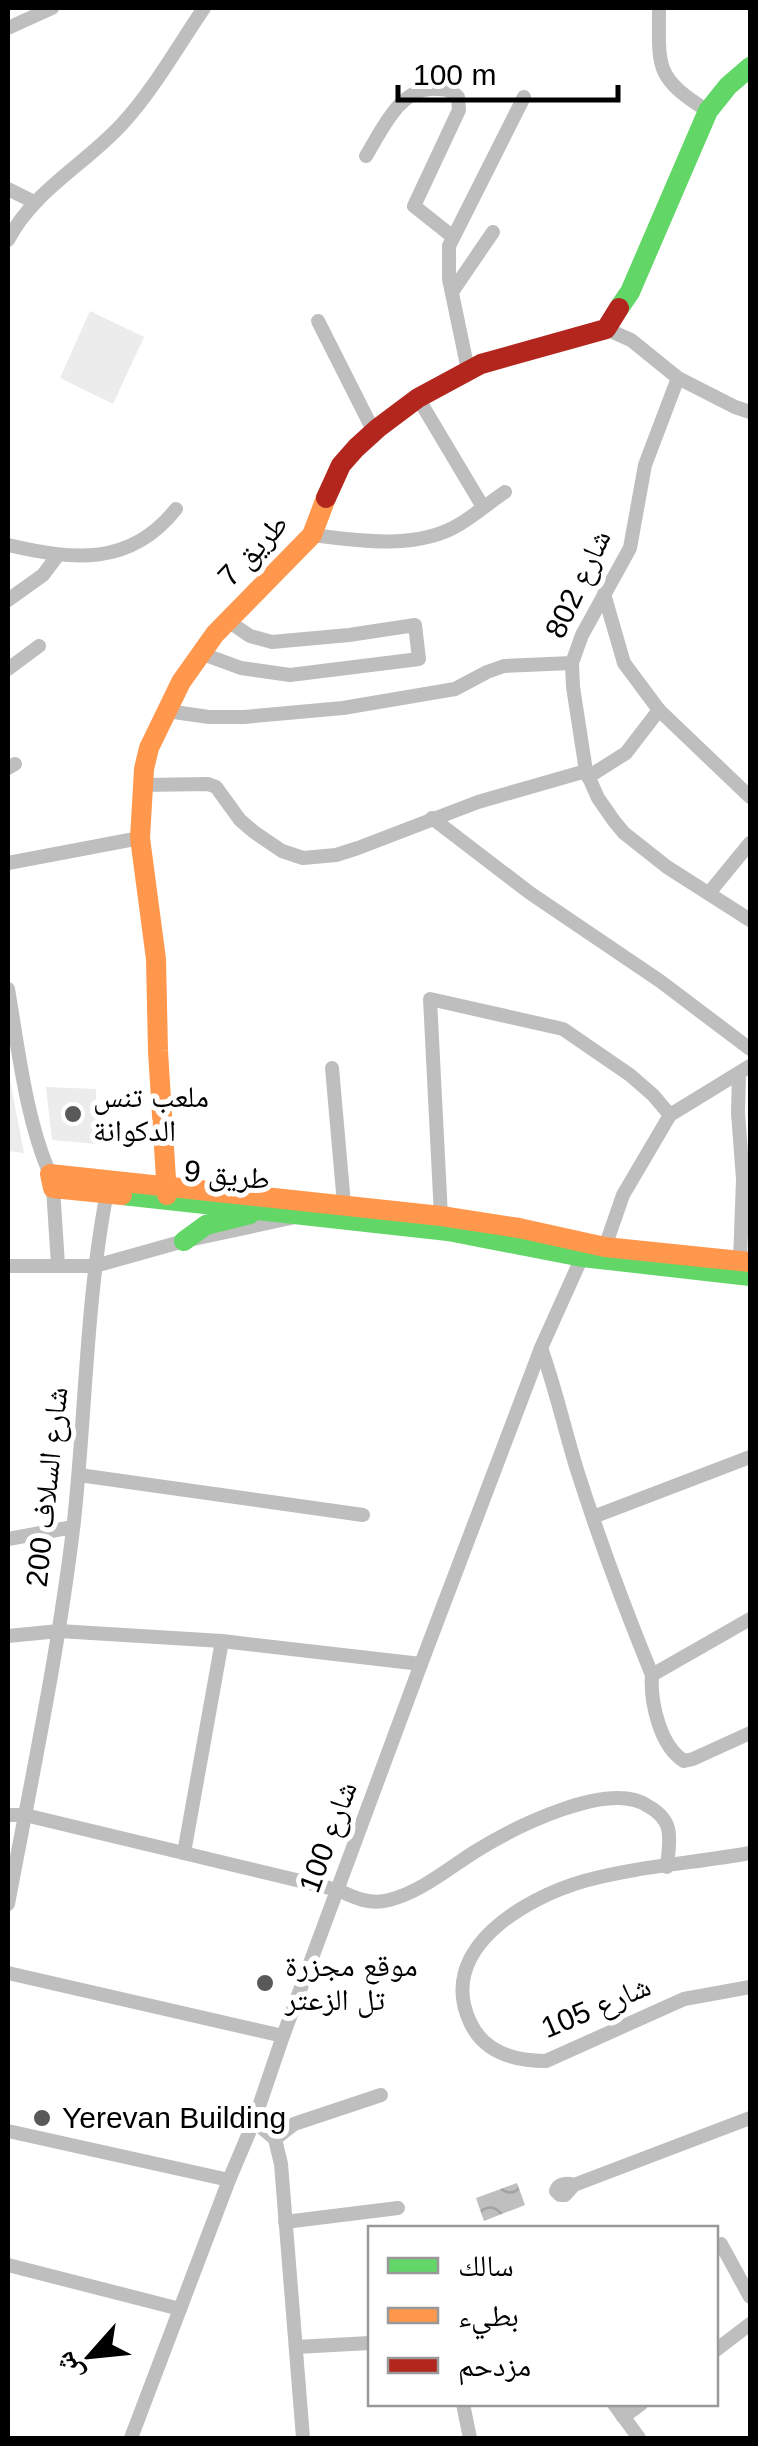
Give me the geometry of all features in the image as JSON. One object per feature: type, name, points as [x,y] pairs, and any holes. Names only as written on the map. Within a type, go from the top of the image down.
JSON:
[{"type":"street","points":[[8,28],[52,8]]},
{"type":"street","points":[[8,240],[34,202],[123,124],[204,8]]},
{"type":"street","points":[[659,8],[660,61],[672,86],[708,111]]},
{"type":"street","points":[[750,67],[708,111],[630,292],[606,329],[631,340],[678,378],[750,412]]},
{"type":"street","points":[[366,156],[394,111],[415,92],[428,88],[452,91],[458,96],[459,110],[414,206],[453,237]]},
{"type":"street","points":[[468,370],[448,258],[453,237],[524,96]]},
{"type":"street","points":[[8,189],[34,202]]},
{"type":"street","points":[[452,292],[493,232]]},
{"type":"street","points":[[318,322],[374,432]]},
{"type":"street","name":"7 طريق","points":[[167,1192],[156,958],[140,838],[142,785],[149,748],[181,682],[228,620],[312,536],[322,504],[342,466],[374,432],[418,398],[481,364],[606,329]]},
{"type":"street","name":"شارع 802","points":[[678,378],[645,466],[630,548],[582,635],[572,663],[572,687],[587,774],[598,798],[624,833],[750,920]]},
{"type":"street","points":[[418,398],[483,508]]},
{"type":"street","points":[[312,536],[387,540],[427,536],[458,525],[505,492]]},
{"type":"street","points":[[8,545],[58,554],[106,555],[146,540],[176,509]]},
{"type":"street","points":[[8,600],[42,575],[58,554]]},
{"type":"street","points":[[604,594],[624,663],[659,710],[750,796]]},
{"type":"street","points":[[200,653],[241,668],[290,676],[419,658],[416,625],[272,642],[250,636],[228,620]]},
{"type":"street","points":[[8,669],[39,646]]},
{"type":"street","points":[[167,712],[244,718],[343,708],[456,689],[504,666],[572,663]]},
{"type":"street","points":[[142,785],[208,784],[216,787],[240,820],[282,851],[303,858],[336,854],[499,795],[587,774],[626,753],[659,710]]},
{"type":"street","points":[[432,818],[530,893],[660,981],[750,1049]]},
{"type":"street","points":[[8,863],[140,838]]},
{"type":"street","points":[[709,893],[750,844]]},
{"type":"street","points":[[8,989],[40,1151],[51,1181],[58,1265]]},
{"type":"street","points":[[441,1216],[430,998],[563,1029],[630,1075],[670,1116]]},
{"type":"street","points":[[332,1068],[344,1204]]},
{"type":"street","points":[[604,1247],[623,1195],[670,1116],[745,1070]]},
{"type":"street","points":[[745,1070],[738,1112],[747,1266]]},
{"type":"street","name":"9 طريق","points":[[51,1181],[344,1204],[520,1228],[604,1247],[747,1266]]},
{"type":"street","name":"200 شارع السلاف","points":[[8,1904],[59,1631],[79,1475],[96,1266],[108,1186]]},
{"type":"street","name":"9 طريق","points":[[167,1192],[268,1210],[448,1231],[582,1257],[747,1266]]},
{"type":"street","points":[[184,1241],[208,1223],[268,1210]]},
{"type":"street","points":[[8,1266],[96,1266],[184,1241],[308,1214]]},
{"type":"street","name":"شارع 100","points":[[131,2438],[254,2121],[540,1348],[582,1257]]},
{"type":"street","points":[[540,1348],[593,1517],[652,1676],[651,1695],[657,1718],[674,1753],[679,1758],[692,1759],[750,1733]]},
{"type":"street","points":[[593,1517],[750,1457]]},
{"type":"street","points":[[79,1475],[364,1515]]},
{"type":"street","points":[[8,1539],[73,1527]]},
{"type":"street","points":[[652,1676],[750,1619]]},
{"type":"street","points":[[8,1636],[59,1631],[222,1641],[421,1664]]},
{"type":"street","points":[[184,1853],[222,1641]]},
{"type":"street","points":[[8,1816],[25,1815],[338,1890],[371,1902],[390,1900],[431,1880],[480,1848],[552,1812],[620,1797],[637,1799],[663,1818],[668,1830],[667,1867]]},
{"type":"street","name":"شارع 105","points":[[750,1853],[633,1870],[566,1886],[520,1910],[487,1934],[464,1969],[462,1990],[464,2010],[488,2045],[505,2056],[525,2061],[546,2060],[684,1999],[750,1986]]},
{"type":"street","points":[[8,1973],[283,2036]]},
{"type":"street","points":[[274,2138],[294,2124],[380,2096]]},
{"type":"street","points":[[254,2121],[274,2138],[281,2164],[303,2438]]},
{"type":"street","points":[[574,2185],[749,2123]]},
{"type":"street","points":[[8,2131],[229,2180]]},
{"type":"street","points":[[285,2222],[398,2208]]},
{"type":"street","points":[[718,2246],[721,2244],[750,2297]]},
{"type":"street","points":[[8,2266],[180,2309]]},
{"type":"street","points":[[718,2348],[750,2324]]},
{"type":"street","points":[[296,2347],[368,2342]]},
{"type":"street","points":[[463,2406],[470,2438]]},
{"type":"street","points":[[618,2410],[639,2438]]},
{"type":"shaded area","points":[[90,311],[144,337],[113,404],[60,378]]},
{"type":"shaded area","points":[[8,1070],[24,1153],[8,1151]]},
{"type":"shaded area","name":"ملعب تنس الدكوانة","points":[[46,1087],[96,1089],[97,1144],[52,1140]]},
{"type":"water","points":[[517,2183],[525,2205],[484,2221],[476,2198]]},
{"type":"traffic: fast","points":[[619,308],[630,292],[708,111],[750,67]]},
{"type":"traffic: fast","points":[[122,1195],[448,1231],[582,1257],[750,1276]]},
{"type":"traffic: fast","points":[[184,1241],[206,1225],[250,1214]]},
{"type":"traffic: slow","points":[[167,1195],[156,959],[140,838],[144,769],[149,748],[181,682],[215,634],[312,535],[326,498]]},
{"type":"traffic: slow","points":[[122,1195],[53,1188],[50,1174],[441,1216],[605,1247],[750,1262]]},
{"type":"traffic: jam","points":[[326,498],[341,465],[356,448],[418,398],[481,364],[606,329],[619,308]]},
{"type":"place","name":"ملعب تنس الدكوانة","points":[[73,1114]]},
{"type":"place","name":"موقع مجزرة تل الزعتر","points":[[265,1983]]},
{"type":"place","name":"Yerevan Building","points":[[42,2118]]}]
